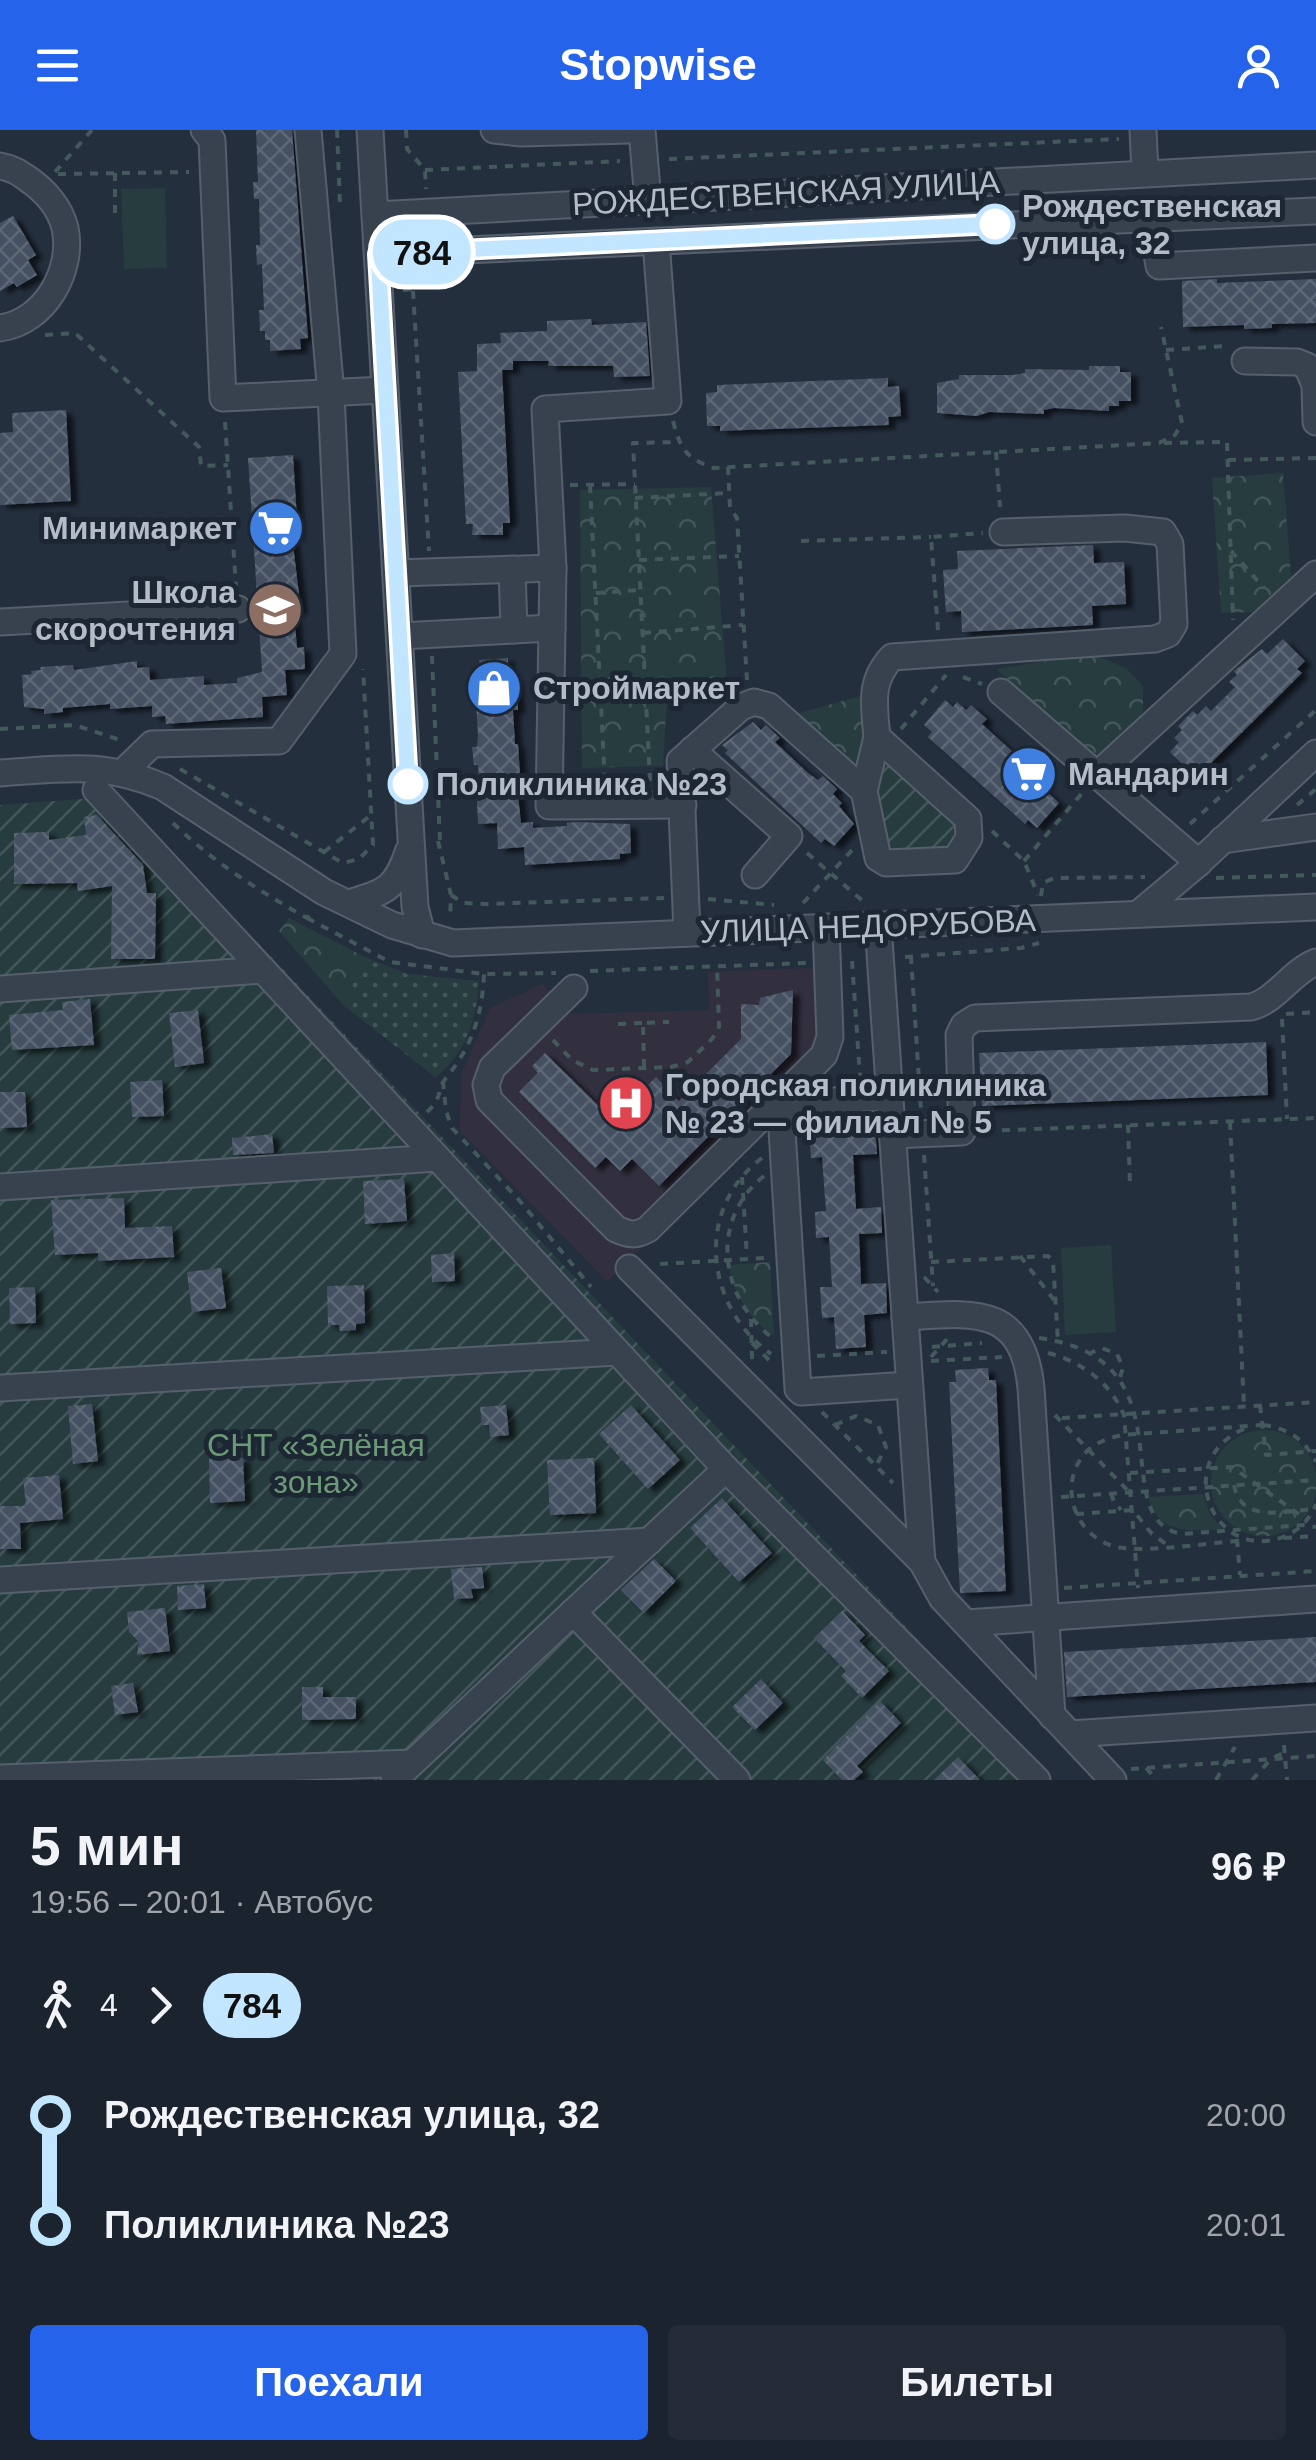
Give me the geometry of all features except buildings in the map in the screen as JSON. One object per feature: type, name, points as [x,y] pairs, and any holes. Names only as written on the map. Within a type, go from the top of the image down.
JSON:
[{"type":"street","points":[[204,130],[212,140],[223,398],[384,390]]},
{"type":"street","points":[[122,773],[152,744],[279,741],[343,654],[331,394],[308,130]]},
{"type":"street","points":[[370,130],[415,906],[422,935]]},
{"type":"street","points":[[494,130],[521,134],[629,130]]},
{"type":"street","points":[[642,130],[648,202]]},
{"type":"street","points":[[1143,134],[1145,172]]},
{"type":"street","name":"РОЖДЕСТВЕНСКАЯ УЛИЦА","points":[[376,215],[1316,165]]},
{"type":"street","points":[[0,166],[12,168],[46,191],[65,227],[65,267],[46,303],[13,326],[0,328]]},
{"type":"street","points":[[1252,167],[1256,212]]},
{"type":"street","points":[[378,254],[1316,212]]},
{"type":"street","points":[[1151,217],[1159,266],[1316,258]]},
{"type":"street","points":[[656,241],[668,402],[546,409],[553,568],[549,806],[683,805]]},
{"type":"street","points":[[1246,361],[1297,362],[1307,366],[1315,385],[1316,422]]},
{"type":"street","points":[[884,738],[864,791],[878,858],[886,863],[955,860],[969,838],[968,819],[884,738],[873,696],[878,672],[892,657],[1155,640],[1168,634],[1174,624],[1170,544],[1164,532],[1125,528],[1002,532]]},
{"type":"street","points":[[396,573],[553,568]]},
{"type":"street","points":[[512,569],[514,630]]},
{"type":"street","points":[[1094,778],[1316,574]]},
{"type":"street","points":[[0,622],[238,608]]},
{"type":"street","points":[[400,636],[552,628]]},
{"type":"street","points":[[989,689],[1203,870]]},
{"type":"street","points":[[688,933],[680,761],[748,704],[768,706],[864,791]]},
{"type":"street","points":[[692,750],[789,836],[756,876]]},
{"type":"street","points":[[1138,914],[1203,870],[1222,840],[1316,753]]},
{"type":"street","name":"УЛИЦА НЕДОРУБОВА","points":[[0,773],[99,767],[163,787],[324,892],[392,924],[453,942],[826,927],[873,915],[1138,914],[1316,907]]},
{"type":"street","points":[[96,790],[726,1469],[1037,1780]]},
{"type":"street","points":[[1222,840],[1316,827]]},
{"type":"street","points":[[349,903],[381,893],[399,878],[412,843]]},
{"type":"street","points":[[873,915],[880,959],[905,1317],[914,1353],[909,1385],[922,1562]]},
{"type":"street","points":[[576,977],[537,1024],[492,1068],[486,1085],[490,1100],[616,1229],[628,1235],[639,1234],[824,1056],[840,961],[826,927]]},
{"type":"street","points":[[892,1135],[962,1132],[958,1043],[961,1028],[969,1020],[1281,1002],[1316,962]]},
{"type":"street","points":[[0,988],[263,970]]},
{"type":"street","points":[[800,1392],[782,1130],[804,1109],[824,1101],[890,1097]]},
{"type":"street","points":[[0,1187],[437,1158]]},
{"type":"street","points":[[639,1266],[770,1410],[922,1562],[942,1598],[1109,1775]]},
{"type":"street","points":[[905,1317],[980,1315],[999,1323],[1019,1342],[1029,1370],[1046,1617],[1061,1725]]},
{"type":"street","points":[[0,1388],[617,1352]]},
{"type":"street","points":[[770,1410],[786,1395],[800,1392],[909,1385]]},
{"type":"street","points":[[0,1778],[403,1772],[726,1469]]},
{"type":"street","points":[[0,1580],[650,1540]]},
{"type":"street","points":[[966,1624],[1316,1599]]},
{"type":"street","points":[[573,1612],[737,1780]]},
{"type":"street","points":[[1061,1725],[1316,1718]]},
{"type":"path","points":[[92,130],[53,174],[214,171]]},
{"type":"path","points":[[336,130],[340,214]]},
{"type":"path","points":[[406,130],[408,149]]},
{"type":"path","points":[[425,170],[1143,134]]},
{"type":"path","points":[[115,173],[115,215]]},
{"type":"path","points":[[1160,443],[1175,435],[1182,424],[1161,327]]},
{"type":"path","points":[[38,335],[75,333],[199,447],[201,466],[228,465]]},
{"type":"path","points":[[1166,350],[1243,345],[1246,361]]},
{"type":"path","points":[[223,398],[238,608]]},
{"type":"path","points":[[668,402],[679,442],[691,459],[714,468],[1227,442],[1234,651]]},
{"type":"path","points":[[651,805],[633,443],[679,442]]},
{"type":"path","points":[[801,541],[1002,532],[996,452]]},
{"type":"path","points":[[1228,460],[1316,458]]},
{"type":"path","points":[[728,467],[730,508],[737,518],[748,704]]},
{"type":"path","points":[[549,486],[635,484]]},
{"type":"path","points":[[590,485],[606,806]]},
{"type":"path","points":[[636,498],[729,493]]},
{"type":"path","points":[[931,537],[939,654]]},
{"type":"path","points":[[1231,551],[1280,607]]},
{"type":"path","points":[[639,560],[739,556]]},
{"type":"path","points":[[596,593],[640,590]]},
{"type":"path","points":[[642,633],[743,626]]},
{"type":"path","points":[[179,768],[343,863],[360,859],[372,845],[362,662]]},
{"type":"path","points":[[884,738],[950,672],[989,689]]},
{"type":"path","points":[[1172,840],[1316,710]]},
{"type":"path","points":[[0,729],[74,725],[147,749]]},
{"type":"path","points":[[1024,861],[1094,778]]},
{"type":"path","points":[[324,852],[371,815]]},
{"type":"path","points":[[168,818],[226,868],[390,962],[484,974],[576,977],[840,961],[862,1099]]},
{"type":"path","points":[[980,820],[1024,861],[1040,900],[1043,884],[1054,878],[1156,877]]},
{"type":"path","points":[[800,907],[870,830]]},
{"type":"path","points":[[789,836],[873,915]]},
{"type":"path","points":[[1203,870],[1316,874]]},
{"type":"path","points":[[308,918],[324,892]]},
{"type":"path","points":[[451,895],[463,903],[486,904],[685,897],[781,905]]},
{"type":"path","points":[[880,959],[1021,948],[1042,942],[1045,937]]},
{"type":"path","points":[[537,1024],[585,1068],[670,1067],[688,1062],[717,1032],[718,966]]},
{"type":"path","points":[[409,1128],[440,1100],[443,1081],[456,1069],[482,1012],[484,974]]},
{"type":"path","points":[[1287,1119],[1281,1002],[1316,1012]]},
{"type":"path","points":[[618,1024],[669,1022]]},
{"type":"path","points":[[643,1023],[644,1068]]},
{"type":"path","points":[[443,1081],[452,1128],[597,1293]]},
{"type":"path","points":[[962,1132],[1316,1118]]},
{"type":"path","points":[[1230,1121],[1244,1406]]},
{"type":"path","points":[[1128,1126],[1130,1185]]},
{"type":"path","points":[[784,1154],[757,1162],[742,1177],[718,1225],[715,1260],[725,1300],[744,1332],[774,1356],[914,1353],[941,1346],[1058,1342],[1088,1354],[1119,1380],[1132,1400],[1140,1433],[1144,1491],[1151,1514],[1160,1525],[1176,1533],[1194,1533],[1305,1522]]},
{"type":"path","points":[[784,1154],[743,1198],[729,1231],[726,1260],[734,1291],[751,1319],[796,1358]]},
{"type":"path","points":[[742,1177],[747,1258]]},
{"type":"path","points":[[931,1262],[1045,1254],[1050,1257],[1058,1342]]},
{"type":"path","points":[[639,1266],[790,1256]]},
{"type":"path","points":[[1020,1256],[1055,1302]]},
{"type":"path","points":[[914,1353],[941,1346],[953,1333]]},
{"type":"path","points":[[1019,1342],[1085,1368],[1107,1387],[1124,1414],[1140,1611]]},
{"type":"path","points":[[1088,1354],[1102,1348],[1116,1354],[1123,1368],[1119,1380]]},
{"type":"path","points":[[800,1392],[918,1507]]},
{"type":"path","points":[[1033,1421],[1316,1402]]},
{"type":"path","points":[[1260,1406],[1266,1454],[1314,1452]]},
{"type":"path","points":[[874,1410],[874,1422],[886,1439],[883,1457],[876,1466]]},
{"type":"path","points":[[834,1425],[854,1416],[874,1422]]},
{"type":"path","points":[[1242,1604],[1237,1538],[1212,1511],[1205,1487],[1207,1468],[1222,1442],[1247,1428],[1262,1425]]},
{"type":"path","points":[[1314,1537],[1116,1547],[1088,1531],[1076,1514],[1072,1496],[1075,1471],[1084,1454],[1108,1438],[1128,1434],[1262,1425],[1290,1432],[1314,1452],[1316,1462]]},
{"type":"path","points":[[1130,1473],[1232,1468],[1316,1527]]},
{"type":"path","points":[[1038,1498],[1316,1480]]},
{"type":"path","points":[[1234,1485],[1241,1503],[1256,1513],[1315,1507]]},
{"type":"path","points":[[1111,1494],[1122,1510]]},
{"type":"path","points":[[1280,1538],[1305,1522],[1315,1507]]},
{"type":"path","points":[[1076,1514],[1133,1510]]},
{"type":"path","points":[[1133,1510],[1152,1534],[1169,1546]]},
{"type":"path","points":[[1152,1534],[1160,1525]]},
{"type":"path","points":[[1194,1533],[1195,1544]]},
{"type":"path","points":[[1044,1589],[1316,1571]]},
{"type":"path","points":[[1283,1720],[1287,1780]]},
{"type":"path","points":[[1109,1775],[1285,1755],[1316,1756]]},
{"type":"path","points":[[1252,1780],[1270,1759]]},
{"type":"path","points":[[1146,1768],[1157,1780]]},
{"type":"shaded area","name":"Городская поликлиника № 23 — филиал № 5","points":[[836,967],[839,1056],[607,1281],[460,1131],[461,1075],[490,1008],[542,984],[572,1014],[709,1010],[708,972]]},
{"type":"green space","points":[[165,188],[167,268],[124,269],[121,189]]},
{"type":"green space","points":[[1283,473],[1291,576],[1253,612],[1221,613],[1212,478]]},
{"type":"green space","points":[[711,487],[727,684],[667,698],[663,766],[582,768],[580,490]]},
{"type":"green space","points":[[1092,654],[1126,668],[1143,686],[1143,713],[1100,761],[996,669]]},
{"type":"green space","points":[[868,694],[871,738],[859,779],[789,716]]},
{"type":"green space","points":[[881,749],[962,821],[952,853],[881,855],[871,796]]},
{"type":"green space","name":"СНТ «Зелёная зона»","points":[[101,777],[1051,1780],[0,1780],[0,805],[95,798]]},
{"type":"green space","points":[[289,918],[365,957],[343,1005],[279,931]]},
{"type":"green space","points":[[365,957],[407,974],[479,981],[468,1035],[455,1058],[435,1077],[343,1005]]},
{"type":"green space","points":[[1111,1245],[1116,1332],[1065,1335],[1061,1248]]},
{"type":"green space","points":[[770,1262],[774,1336],[744,1305],[729,1265]]},
{"type":"green space","points":[[1264,1430],[1284,1434],[1302,1445],[1313,1463],[1317,1483],[1313,1503],[1302,1521],[1284,1532],[1264,1536],[1244,1532],[1226,1521],[1215,1503],[1211,1483],[1215,1463],[1226,1445],[1244,1434]]},
{"type":"green space","points":[[1203,1494],[1210,1514],[1222,1529],[1177,1528],[1160,1518],[1148,1497]]},
{"type":"bus line","name":"784","points":[[408,784],[378,254],[995,224]]},
{"type":"place","name":"Рождественская улица, 32","points":[[995,224]]},
{"type":"place","name":"Минимаркет","points":[[276,528]]},
{"type":"place","name":"Школа скорочтения","points":[[275,610]]},
{"type":"place","name":"Строймаркет","points":[[494,688]]},
{"type":"place","name":"Мандарин","points":[[1029,774]]},
{"type":"place","name":"Поликлиника №23","points":[[408,784]]},
{"type":"place","name":"Городская поликлиника № 23 — филиал № 5","points":[[626,1103]]}]
